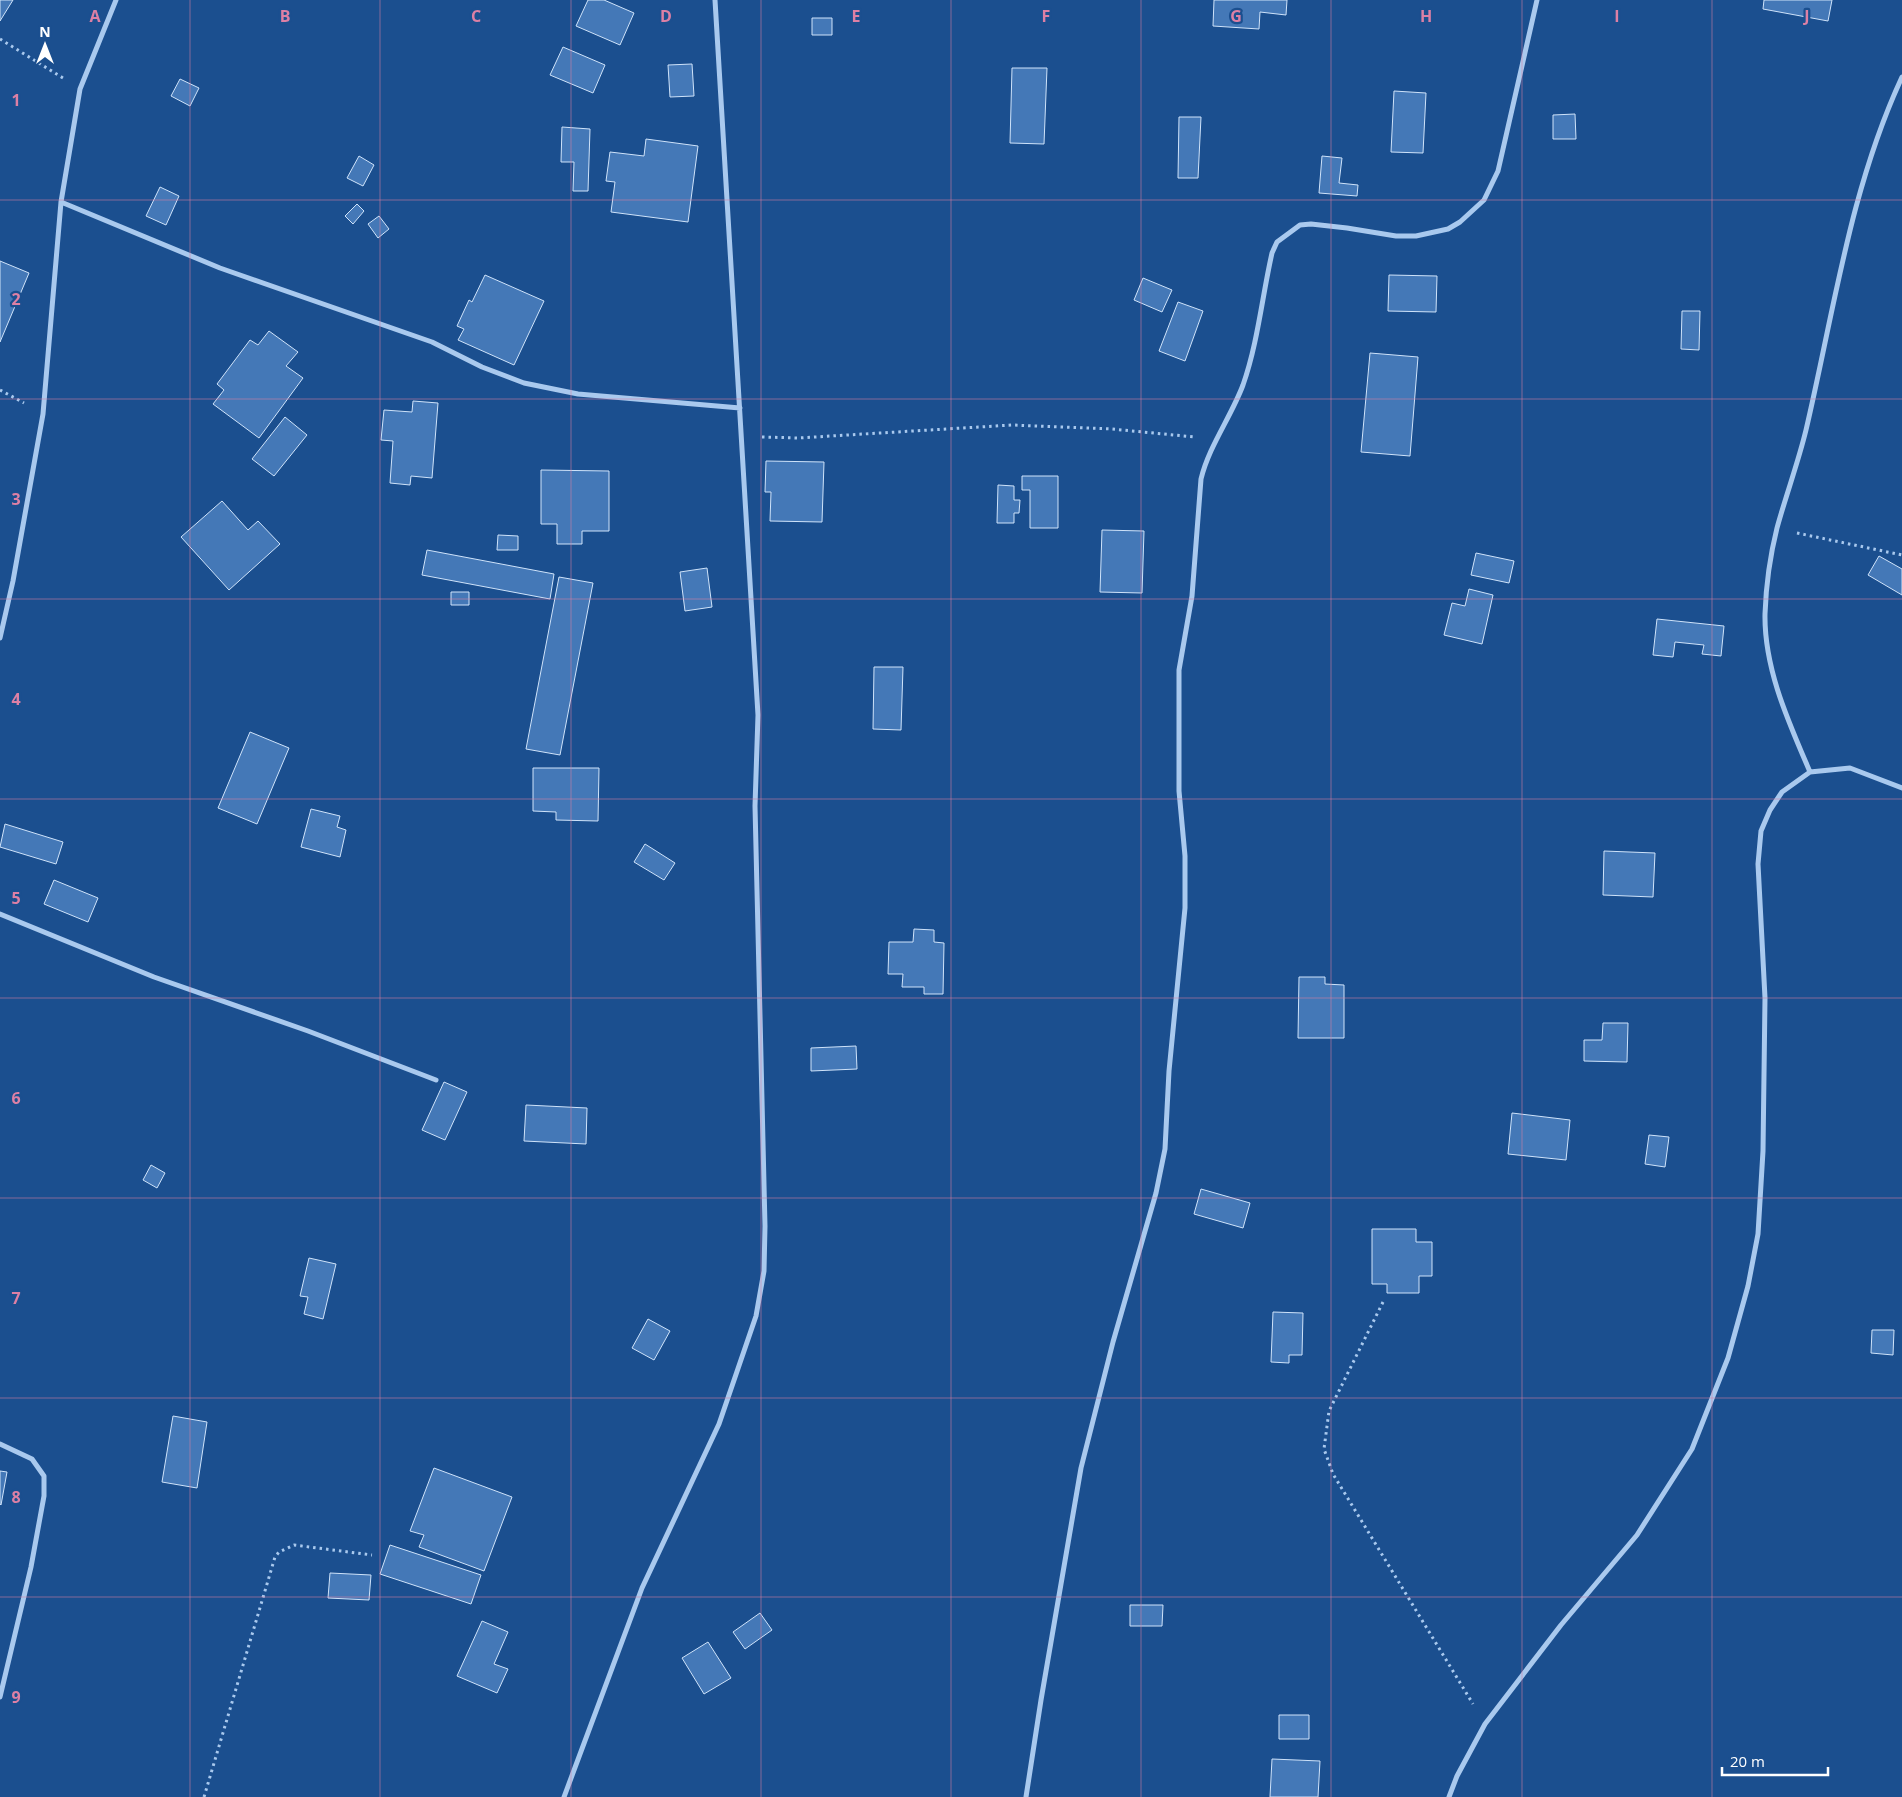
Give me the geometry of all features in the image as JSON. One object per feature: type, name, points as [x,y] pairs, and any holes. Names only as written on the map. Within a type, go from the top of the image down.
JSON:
[{"type":"street","points":[[0,638],[13,581],[43,414],[61,202],[80,89],[116,0]]},
{"type":"street","points":[[564,1797],[642,1588],[718,1424],[756,1316],[764,1271],[765,1216],[755,806],[758,715],[715,0]]},
{"type":"street","points":[[1026,1797],[1082,1468],[1113,1342],[1156,1193],[1165,1149],[1185,908],[1185,856],[1179,791],[1179,670],[1192,596],[1201,480],[1207,458],[1243,386],[1255,344],[1272,253],[1284,236],[1300,225],[1311,224],[1396,236],[1433,233],[1448,229],[1460,222],[1484,200],[1498,171],[1537,0]]},
{"type":"street","points":[[1810,772],[1786,714],[1769,658],[1765,615],[1768,569],[1777,529],[1806,432],[1840,265],[1870,160],[1892,98],[1902,77]]},
{"type":"street","points":[[61,202],[220,268],[432,342],[482,367],[524,383],[578,394],[740,408]]},
{"type":"street","points":[[1449,1797],[1485,1724],[1561,1624],[1637,1535],[1692,1448],[1728,1358],[1748,1286],[1758,1234],[1762,1178],[1765,998],[1758,864],[1762,831],[1770,810],[1782,792],[1810,772],[1850,768],[1902,788]]},
{"type":"street","points":[[0,914],[154,977],[308,1031],[436,1080]]},
{"type":"street","points":[[0,1444],[32,1459],[44,1476],[44,1496],[32,1567],[0,1697]]},
{"type":"path","points":[[0,39],[80,89]]},
{"type":"path","points":[[742,437],[798,438],[1012,424],[1112,429],[1218,439]]},
{"type":"path","points":[[1777,529],[1902,555]]},
{"type":"path","points":[[1382,1302],[1329,1411],[1324,1449],[1333,1474],[1485,1724]]},
{"type":"path","points":[[204,1797],[275,1557],[279,1552],[294,1545],[372,1555]]},
{"type":"building","points":[[0,0],[13,0],[0,21]]},
{"type":"building","points":[[588,0],[604,0],[634,13],[620,45],[576,26]]},
{"type":"building","points":[[1214,0],[1287,0],[1286,15],[1260,12],[1259,29],[1213,26]]},
{"type":"building","points":[[1764,0],[1832,0],[1828,21],[1763,9]]},
{"type":"building","points":[[812,18],[832,18],[832,35],[812,35]]},
{"type":"building","points":[[563,47],[605,65],[593,93],[550,75]]},
{"type":"building","points":[[692,64],[694,96],[670,97],[668,65]]},
{"type":"building","points":[[1012,68],[1047,68],[1044,144],[1010,143]]},
{"type":"building","points":[[180,79],[199,88],[190,106],[171,96]]},
{"type":"building","points":[[1394,91],[1426,93],[1423,153],[1391,152]]},
{"type":"building","points":[[1575,114],[1576,139],[1553,139],[1553,115]]},
{"type":"building","points":[[1179,117],[1201,117],[1198,178],[1178,178]]},
{"type":"building","points":[[562,127],[590,129],[588,191],[573,191],[574,162],[561,162]]},
{"type":"building","points":[[646,139],[698,146],[688,222],[611,212],[615,182],[606,181],[610,152],[644,156]]},
{"type":"building","points":[[359,156],[374,165],[363,186],[347,178]]},
{"type":"building","points":[[1322,156],[1342,158],[1339,183],[1358,185],[1357,196],[1319,193]]},
{"type":"building","points":[[160,187],[179,196],[166,225],[146,216]]},
{"type":"building","points":[[357,204],[364,211],[353,224],[345,216]]},
{"type":"building","points":[[379,216],[389,229],[378,238],[368,224]]},
{"type":"building","points":[[0,261],[29,273],[0,342]]},
{"type":"building","points":[[485,275],[544,301],[514,365],[458,340],[464,329],[457,326],[469,300],[472,302]]},
{"type":"building","points":[[1389,275],[1437,276],[1436,312],[1388,311]]},
{"type":"building","points":[[1143,278],[1172,290],[1162,312],[1134,300]]},
{"type":"building","points":[[1178,302],[1203,311],[1185,361],[1159,351]]},
{"type":"building","points":[[1682,311],[1700,311],[1699,350],[1681,349]]},
{"type":"building","points":[[269,331],[298,352],[286,366],[303,378],[259,438],[213,404],[224,390],[217,384],[250,340],[258,345]]},
{"type":"building","points":[[1370,353],[1418,357],[1410,456],[1361,452]]},
{"type":"building","points":[[413,401],[438,403],[432,478],[411,476],[410,485],[390,483],[393,441],[381,440],[384,410],[412,412]]},
{"type":"building","points":[[285,417],[307,435],[274,476],[252,459]]},
{"type":"building","points":[[766,461],[824,462],[822,522],[770,521],[771,492],[765,492]]},
{"type":"building","points":[[541,470],[609,471],[609,531],[582,531],[582,544],[557,544],[557,524],[541,524]]},
{"type":"building","points":[[1022,476],[1058,476],[1058,528],[1030,528],[1030,490],[1022,490]]},
{"type":"building","points":[[998,485],[1014,486],[1014,500],[1020,500],[1019,513],[1014,513],[1014,523],[997,523]]},
{"type":"building","points":[[222,501],[248,530],[258,521],[280,544],[229,590],[181,537]]},
{"type":"building","points":[[1102,530],[1144,531],[1142,593],[1100,592]]},
{"type":"building","points":[[498,535],[518,536],[518,550],[497,550]]},
{"type":"building","points":[[427,550],[554,574],[550,599],[422,575]]},
{"type":"building","points":[[1476,553],[1514,561],[1509,583],[1471,575]]},
{"type":"building","points":[[1879,556],[1902,569],[1902,595],[1868,575]]},
{"type":"building","points":[[707,568],[712,607],[685,611],[680,572]]},
{"type":"building","points":[[559,577],[593,583],[560,755],[526,749]]},
{"type":"building","points":[[1469,589],[1493,595],[1482,644],[1444,635],[1452,603],[1465,606]]},
{"type":"building","points":[[451,592],[469,592],[469,605],[451,605]]},
{"type":"building","points":[[1657,619],[1724,626],[1721,656],[1702,654],[1704,645],[1675,642],[1673,657],[1653,655]]},
{"type":"building","points":[[874,667],[903,667],[901,730],[873,729]]},
{"type":"building","points":[[250,732],[289,748],[257,824],[218,808]]},
{"type":"building","points":[[533,768],[599,768],[598,821],[556,820],[556,812],[533,811]]},
{"type":"building","points":[[311,809],[340,816],[337,827],[346,830],[340,857],[301,847]]},
{"type":"building","points":[[5,824],[63,842],[56,864],[0,847]]},
{"type":"building","points":[[645,844],[675,863],[664,880],[634,862]]},
{"type":"building","points":[[1604,851],[1655,853],[1653,897],[1603,895]]},
{"type":"building","points":[[54,880],[98,898],[88,922],[44,904]]},
{"type":"building","points":[[914,929],[934,930],[934,942],[944,943],[943,994],[924,994],[924,987],[902,987],[903,974],[888,974],[889,942],[913,942]]},
{"type":"building","points":[[1299,977],[1325,977],[1325,984],[1344,985],[1344,1038],[1298,1038]]},
{"type":"building","points":[[1603,1023],[1628,1023],[1627,1062],[1584,1061],[1584,1040],[1602,1040]]},
{"type":"building","points":[[856,1046],[857,1069],[811,1071],[811,1048]]},
{"type":"building","points":[[444,1082],[467,1092],[445,1140],[422,1130]]},
{"type":"building","points":[[526,1105],[587,1108],[586,1144],[524,1141]]},
{"type":"building","points":[[1512,1113],[1570,1120],[1566,1160],[1508,1154]]},
{"type":"building","points":[[1649,1135],[1669,1137],[1665,1167],[1645,1164]]},
{"type":"building","points":[[151,1165],[165,1173],[157,1188],[143,1180]]},
{"type":"building","points":[[1201,1189],[1250,1203],[1243,1228],[1194,1214]]},
{"type":"building","points":[[1372,1229],[1416,1229],[1416,1242],[1432,1242],[1432,1276],[1419,1276],[1419,1293],[1387,1293],[1387,1284],[1372,1284]]},
{"type":"building","points":[[309,1258],[336,1264],[323,1319],[304,1314],[308,1297],[300,1296]]},
{"type":"building","points":[[1273,1312],[1303,1313],[1302,1355],[1289,1355],[1289,1363],[1271,1362]]},
{"type":"building","points":[[648,1319],[670,1331],[654,1360],[632,1348]]},
{"type":"building","points":[[1872,1330],[1894,1330],[1893,1355],[1871,1353]]},
{"type":"building","points":[[173,1416],[207,1422],[197,1488],[162,1482]]},
{"type":"building","points":[[434,1468],[512,1497],[484,1571],[419,1547],[424,1535],[410,1531]]},
{"type":"building","points":[[0,1471],[7,1472],[1,1505],[0,1504]]},
{"type":"building","points":[[390,1545],[481,1575],[471,1604],[380,1574]]},
{"type":"building","points":[[330,1573],[371,1575],[369,1600],[328,1598]]},
{"type":"building","points":[[1130,1605],[1163,1605],[1162,1626],[1130,1626]]},
{"type":"building","points":[[760,1613],[772,1630],[745,1649],[733,1632]]},
{"type":"building","points":[[482,1621],[508,1632],[494,1664],[508,1669],[497,1693],[457,1676]]},
{"type":"building","points":[[708,1642],[731,1678],[704,1694],[682,1658]]},
{"type":"building","points":[[1279,1715],[1309,1715],[1309,1739],[1279,1739]]},
{"type":"building","points":[[1272,1759],[1320,1761],[1318,1797],[1270,1797]]}]
